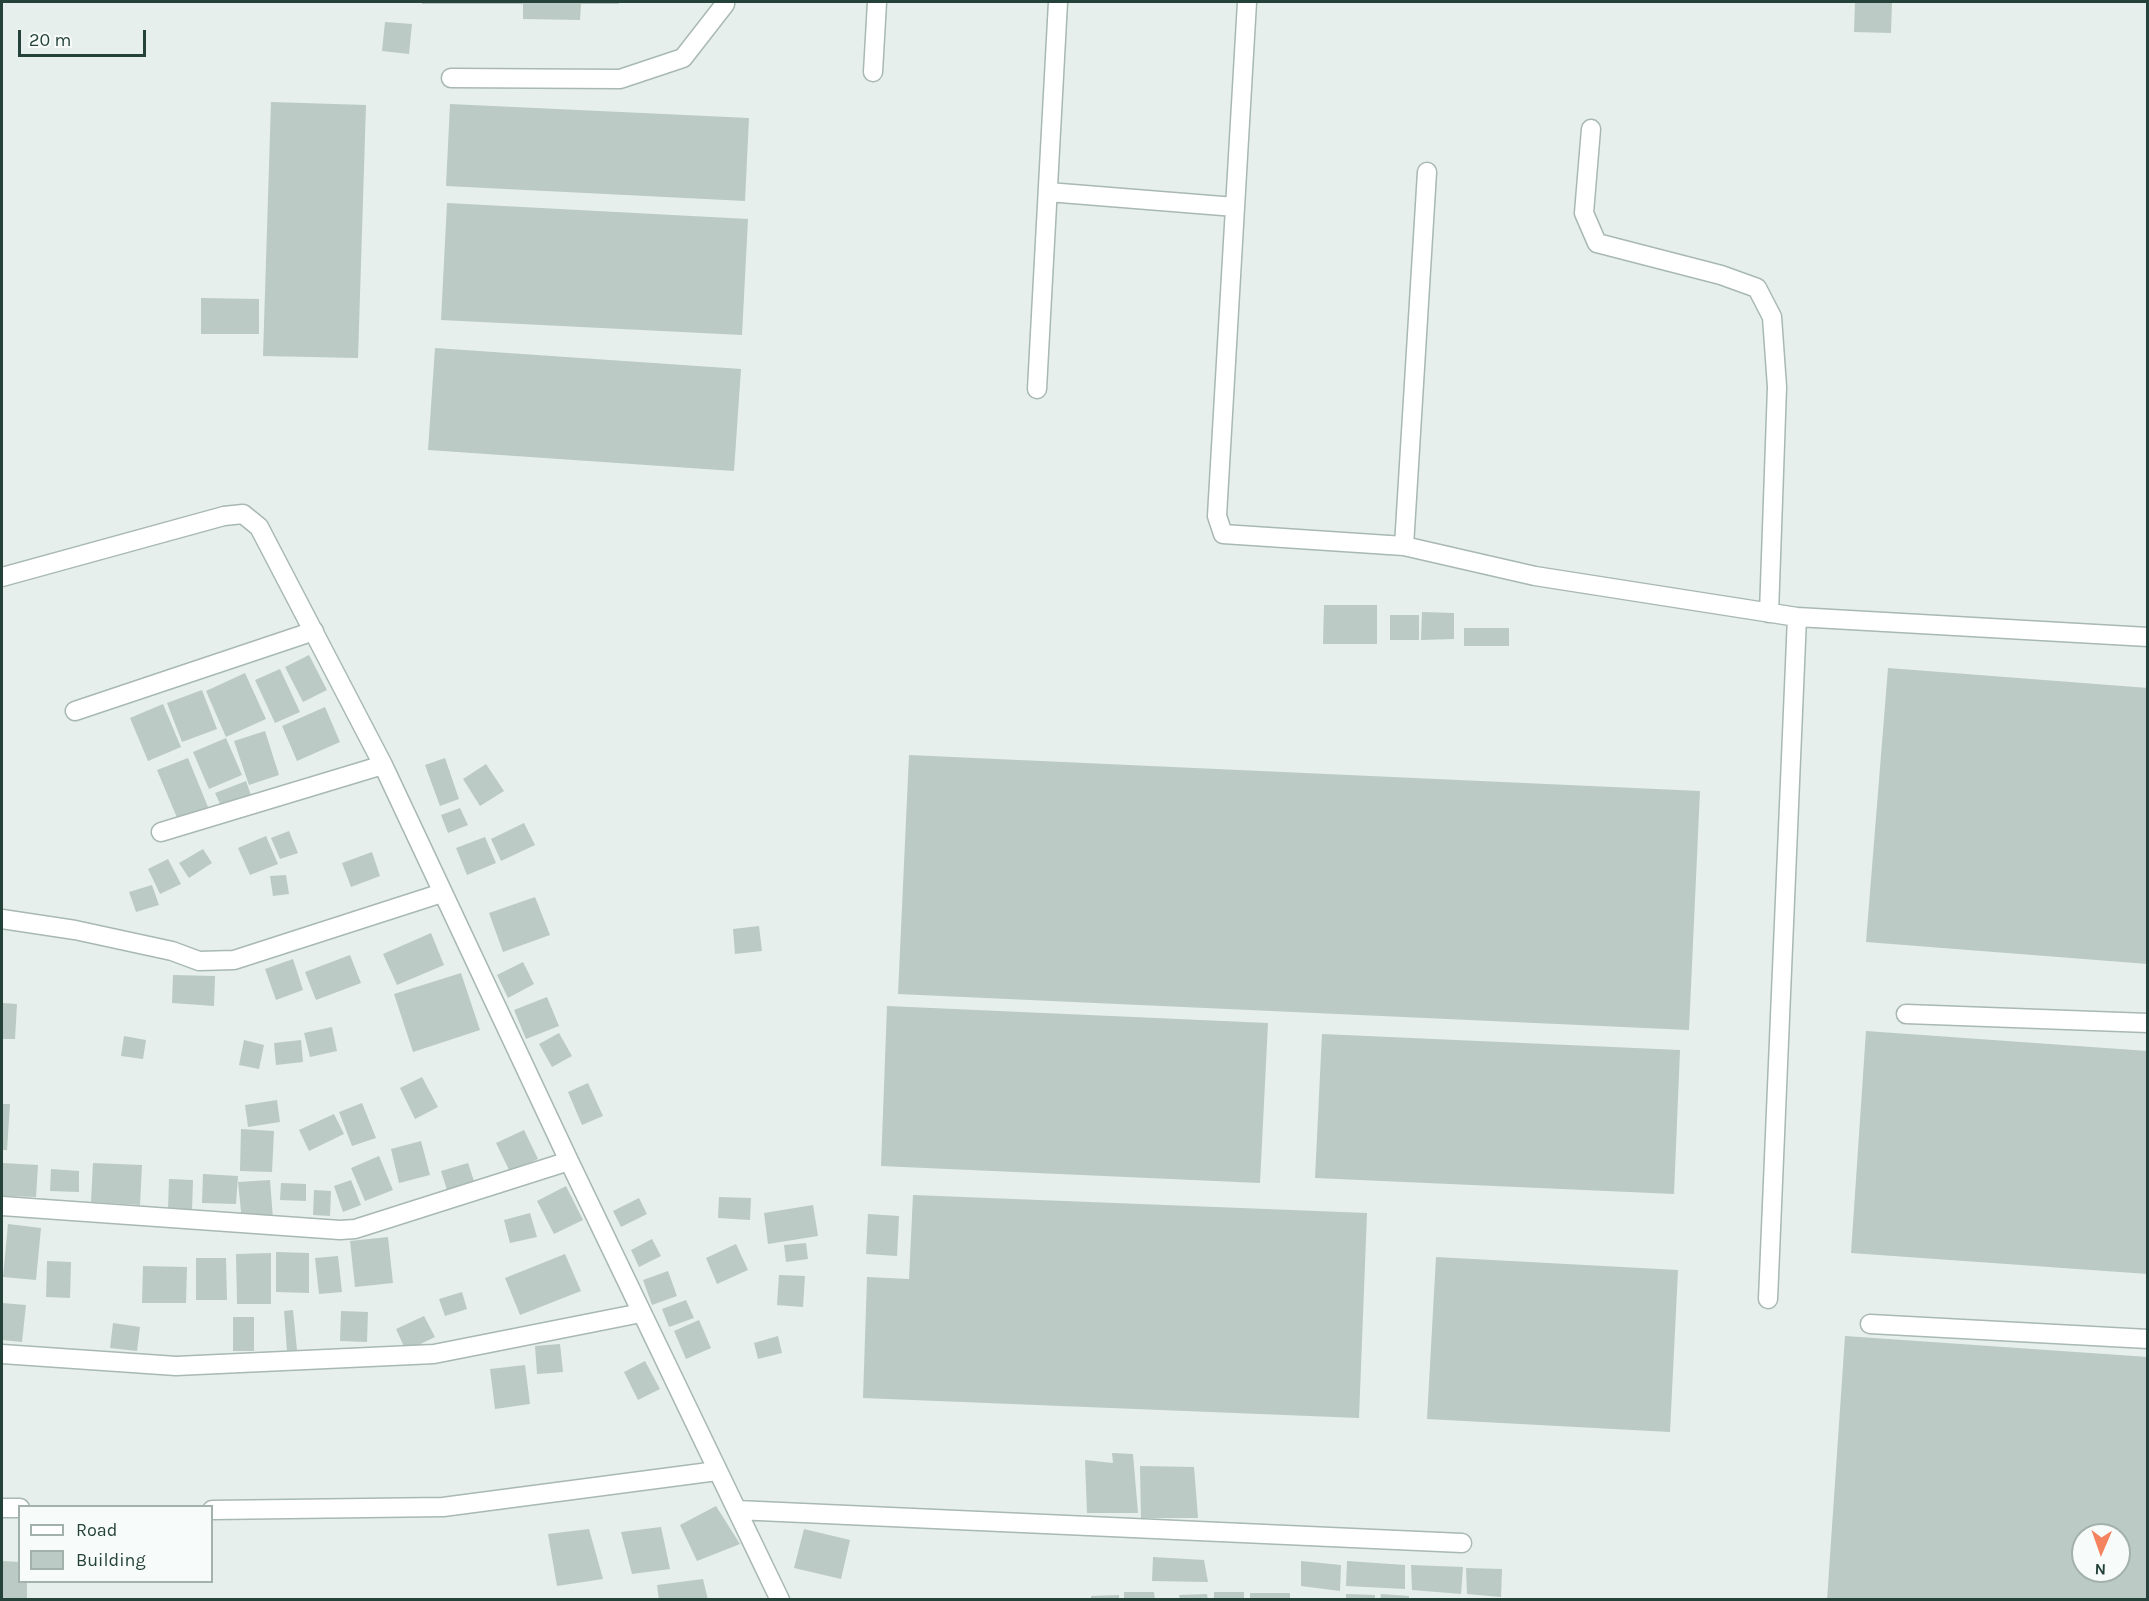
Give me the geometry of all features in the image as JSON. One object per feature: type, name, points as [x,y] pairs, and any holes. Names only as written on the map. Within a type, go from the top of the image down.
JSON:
[{"type":"street","points":[[451,78],[620,79],[683,58],[725,2]]},
{"type":"street","points":[[873,72],[877,2]]},
{"type":"street","points":[[1037,389],[1058,2]]},
{"type":"street","points":[[1246,2],[1216,516],[1223,534],[1404,546],[1535,576],[1797,617],[2148,637]]},
{"type":"street","points":[[1590,129],[1584,213],[1597,243],[1721,275],[1757,288],[1772,317],[1777,387],[1769,612]]},
{"type":"street","points":[[1404,546],[1427,172]]},
{"type":"street","points":[[1048,192],[1234,207]]},
{"type":"street","points":[[2,577],[224,516],[243,514],[259,528],[383,765],[641,1313],[780,1599]]},
{"type":"street","points":[[1768,1299],[1797,617]]},
{"type":"street","points":[[75,711],[314,631]]},
{"type":"street","points":[[161,832],[383,765]]},
{"type":"street","points":[[2,919],[75,930],[172,951],[199,962],[234,960],[442,893]]},
{"type":"street","points":[[1906,1014],[2148,1023]]},
{"type":"street","points":[[2,1206],[340,1230],[355,1229],[569,1161]]},
{"type":"street","points":[[2,1354],[176,1366],[434,1354],[641,1313]]},
{"type":"street","points":[[1870,1324],[2148,1339]]},
{"type":"street","points":[[213,1510],[443,1507],[717,1471]]},
{"type":"street","points":[[2,1508],[18,1508]]},
{"type":"street","points":[[737,1510],[1462,1543]]},
{"type":"building","points":[[422,2],[619,2],[619,4],[581,4],[580,20],[523,19],[523,4],[422,4]]},
{"type":"building","points":[[1855,2],[1892,2],[1891,33],[1854,32]]},
{"type":"building","points":[[385,22],[412,24],[409,54],[382,51]]},
{"type":"building","points":[[271,102],[366,105],[358,358],[263,356]]},
{"type":"building","points":[[450,104],[749,118],[745,201],[446,186]]},
{"type":"building","points":[[447,203],[748,219],[742,335],[441,320]]},
{"type":"building","points":[[201,298],[259,299],[259,334],[201,334]]},
{"type":"building","points":[[435,348],[741,369],[734,471],[428,450]]},
{"type":"building","points":[[1324,605],[1377,605],[1377,644],[1323,644]]},
{"type":"building","points":[[1422,612],[1454,613],[1454,639],[1421,640]]},
{"type":"building","points":[[1390,615],[1419,615],[1419,640],[1390,640]]},
{"type":"building","points":[[1464,628],[1509,628],[1509,646],[1464,646]]},
{"type":"building","points":[[309,655],[327,690],[303,702],[285,667]]},
{"type":"building","points":[[1888,668],[2148,688],[2148,964],[1866,942]]},
{"type":"building","points":[[280,669],[300,712],[275,723],[255,680]]},
{"type":"building","points":[[245,673],[266,719],[226,737],[206,691]]},
{"type":"building","points":[[202,690],[217,729],[182,742],[167,703]]},
{"type":"building","points":[[163,704],[181,747],[148,761],[130,718]]},
{"type":"building","points":[[325,707],[340,742],[297,761],[282,726]]},
{"type":"building","points":[[265,731],[279,775],[249,785],[234,741]]},
{"type":"building","points":[[226,738],[242,775],[209,789],[193,752]]},
{"type":"building","points":[[909,755],[1700,791],[1689,1030],[898,994]]},
{"type":"building","points":[[188,758],[208,807],[178,820],[157,770]]},
{"type":"building","points":[[445,758],[459,799],[440,806],[425,765]]},
{"type":"building","points":[[486,764],[504,791],[480,806],[463,779]]},
{"type":"building","points":[[246,781],[252,798],[222,808],[215,793]]},
{"type":"building","points":[[460,808],[468,825],[448,833],[441,815]]},
{"type":"building","points":[[524,823],[535,845],[501,861],[491,839]]},
{"type":"building","points":[[289,831],[298,853],[280,859],[271,838]]},
{"type":"building","points":[[266,836],[278,864],[250,875],[238,848]]},
{"type":"building","points":[[485,837],[496,863],[467,875],[456,848]]},
{"type":"building","points":[[203,849],[212,863],[189,878],[179,863]]},
{"type":"building","points":[[372,852],[380,876],[351,887],[342,863]]},
{"type":"building","points":[[168,859],[181,884],[160,894],[148,869]]},
{"type":"building","points":[[286,875],[289,894],[273,896],[270,876]]},
{"type":"building","points":[[152,885],[159,905],[136,912],[129,892]]},
{"type":"building","points":[[535,897],[550,935],[503,952],[489,913]]},
{"type":"building","points":[[759,926],[762,951],[735,954],[733,929]]},
{"type":"building","points":[[431,933],[444,965],[397,985],[383,954]]},
{"type":"building","points":[[350,955],[361,983],[316,1000],[305,972]]},
{"type":"building","points":[[293,959],[303,990],[276,1000],[265,969]]},
{"type":"building","points":[[523,962],[534,984],[508,998],[497,975]]},
{"type":"building","points":[[461,973],[480,1030],[413,1052],[394,994]]},
{"type":"building","points":[[173,975],[215,976],[214,1006],[172,1003]]},
{"type":"building","points":[[547,997],[559,1026],[526,1039],[514,1010]]},
{"type":"building","points":[[2,1003],[17,1004],[15,1039],[2,1039]]},
{"type":"building","points":[[887,1006],[1268,1023],[1260,1183],[881,1166]]},
{"type":"building","points":[[332,1027],[337,1051],[310,1057],[304,1033]]},
{"type":"building","points":[[1866,1031],[2148,1051],[2148,1274],[1851,1253]]},
{"type":"building","points":[[559,1033],[572,1056],[552,1067],[539,1044]]},
{"type":"building","points":[[1322,1034],[1680,1050],[1674,1194],[1315,1178]]},
{"type":"building","points":[[124,1036],[146,1040],[143,1059],[121,1056]]},
{"type":"building","points":[[244,1040],[264,1045],[259,1069],[239,1065]]},
{"type":"building","points":[[301,1040],[303,1062],[276,1065],[274,1043]]},
{"type":"building","points":[[422,1077],[438,1107],[415,1119],[400,1088]]},
{"type":"building","points":[[588,1083],[603,1116],[582,1125],[568,1092]]},
{"type":"building","points":[[277,1100],[280,1122],[248,1127],[245,1105]]},
{"type":"building","points":[[362,1103],[376,1138],[352,1146],[339,1112]]},
{"type":"building","points":[[2,1104],[10,1104],[7,1150],[2,1150]]},
{"type":"building","points":[[334,1114],[344,1134],[309,1151],[299,1130]]},
{"type":"building","points":[[241,1129],[274,1131],[272,1172],[240,1171]]},
{"type":"building","points":[[524,1130],[538,1159],[510,1172],[496,1143]]},
{"type":"building","points":[[421,1141],[430,1175],[399,1183],[391,1149]]},
{"type":"building","points":[[379,1156],[393,1190],[365,1201],[351,1168]]},
{"type":"building","points":[[2,1163],[38,1165],[36,1197],[2,1196]]},
{"type":"building","points":[[93,1163],[142,1165],[140,1205],[91,1202]]},
{"type":"building","points":[[468,1163],[474,1181],[447,1190],[441,1171]]},
{"type":"building","points":[[51,1169],[79,1171],[79,1192],[50,1191]]},
{"type":"building","points":[[203,1174],[238,1176],[236,1204],[202,1203]]},
{"type":"building","points":[[169,1179],[193,1180],[192,1211],[168,1210]]},
{"type":"building","points":[[270,1180],[273,1219],[242,1221],[238,1182]]},
{"type":"building","points":[[351,1180],[361,1205],[343,1212],[334,1186]]},
{"type":"building","points":[[281,1183],[306,1184],[306,1201],[280,1200]]},
{"type":"building","points":[[566,1186],[583,1220],[554,1234],[537,1201]]},
{"type":"building","points":[[314,1190],[331,1191],[330,1216],[313,1215]]},
{"type":"building","points":[[913,1195],[1367,1213],[1359,1418],[863,1398],[867,1277],[909,1279]]},
{"type":"building","points":[[719,1197],[751,1198],[750,1220],[718,1218]]},
{"type":"building","points":[[639,1198],[647,1214],[621,1227],[613,1211]]},
{"type":"building","points":[[813,1205],[818,1236],[768,1244],[764,1213]]},
{"type":"building","points":[[530,1213],[537,1237],[510,1243],[504,1220]]},
{"type":"building","points":[[868,1214],[899,1216],[897,1256],[866,1254]]},
{"type":"building","points":[[8,1224],[41,1228],[36,1280],[3,1277]]},
{"type":"building","points":[[388,1237],[393,1283],[355,1287],[350,1241]]},
{"type":"building","points":[[652,1239],[661,1256],[639,1267],[631,1250]]},
{"type":"building","points":[[806,1243],[808,1259],[786,1262],[784,1245]]},
{"type":"building","points":[[736,1244],[748,1270],[717,1284],[706,1258]]},
{"type":"building","points":[[276,1252],[309,1253],[309,1293],[276,1292]]},
{"type":"building","points":[[271,1253],[271,1304],[237,1304],[236,1254]]},
{"type":"building","points":[[565,1254],[581,1291],[520,1315],[505,1278]]},
{"type":"building","points":[[338,1256],[342,1292],[319,1294],[315,1258]]},
{"type":"building","points":[[1436,1257],[1678,1270],[1670,1432],[1427,1419]]},
{"type":"building","points":[[196,1258],[226,1258],[227,1300],[196,1300]]},
{"type":"building","points":[[47,1261],[71,1262],[70,1298],[46,1297]]},
{"type":"building","points":[[143,1266],[187,1267],[186,1303],[142,1303]]},
{"type":"building","points":[[668,1271],[677,1296],[652,1305],[643,1280]]},
{"type":"building","points":[[779,1275],[805,1276],[803,1307],[777,1305]]},
{"type":"building","points":[[462,1292],[467,1309],[445,1316],[439,1299]]},
{"type":"building","points":[[686,1300],[694,1318],[669,1327],[662,1309]]},
{"type":"building","points":[[2,1303],[26,1305],[22,1342],[2,1340]]},
{"type":"building","points":[[293,1310],[297,1350],[287,1351],[284,1311]]},
{"type":"building","points":[[341,1311],[368,1312],[367,1342],[340,1341]]},
{"type":"building","points":[[424,1316],[435,1337],[406,1351],[396,1329]]},
{"type":"building","points":[[233,1317],[254,1317],[254,1351],[233,1351]]},
{"type":"building","points":[[699,1320],[711,1348],[686,1359],[674,1331]]},
{"type":"building","points":[[113,1323],[140,1327],[137,1351],[110,1348]]},
{"type":"building","points":[[778,1336],[782,1353],[758,1359],[754,1343]]},
{"type":"building","points":[[1845,1336],[2148,1357],[2148,1600],[1827,1600]]},
{"type":"building","points":[[560,1344],[563,1372],[537,1374],[535,1346]]},
{"type":"building","points":[[645,1361],[660,1389],[638,1400],[624,1372]]},
{"type":"building","points":[[525,1365],[530,1404],[495,1409],[490,1369]]},
{"type":"building","points":[[1112,1453],[1133,1454],[1138,1513],[1087,1513],[1085,1460],[1113,1463]]},
{"type":"building","points":[[1140,1466],[1194,1467],[1198,1518],[1141,1518]]},
{"type":"building","points":[[716,1506],[740,1544],[697,1561],[680,1525]]},
{"type":"building","points":[[661,1527],[670,1569],[632,1574],[621,1532]]},
{"type":"building","points":[[589,1529],[603,1579],[557,1586],[548,1534]]},
{"type":"building","points":[[804,1529],[850,1540],[841,1579],[794,1568]]},
{"type":"building","points":[[1153,1557],[1204,1560],[1208,1582],[1152,1581]]},
{"type":"building","points":[[2,1561],[18,1562],[18,1583],[27,1583],[27,1600],[2,1600]]},
{"type":"building","points":[[1301,1561],[1341,1565],[1340,1591],[1301,1586]]},
{"type":"building","points":[[1347,1561],[1405,1565],[1405,1589],[1346,1586]]},
{"type":"building","points":[[1411,1565],[1463,1567],[1461,1594],[1412,1590]]},
{"type":"building","points":[[1466,1568],[1502,1569],[1501,1597],[1467,1594]]},
{"type":"building","points":[[703,1579],[708,1600],[659,1600],[657,1585]]},
{"type":"building","points":[[1124,1592],[1154,1592],[1155,1600],[1124,1600]]},
{"type":"building","points":[[1214,1592],[1244,1592],[1244,1600],[1214,1600]]},
{"type":"building","points":[[1250,1593],[1290,1593],[1290,1600],[1250,1600]]},
{"type":"building","points":[[1207,1594],[1208,1600],[1180,1600],[1179,1595]]},
{"type":"building","points":[[1346,1594],[1375,1595],[1375,1600],[1346,1600]]},
{"type":"building","points":[[1381,1594],[1409,1596],[1409,1600],[1380,1600]]},
{"type":"building","points":[[1119,1595],[1119,1600],[1091,1600],[1091,1596]]}]
